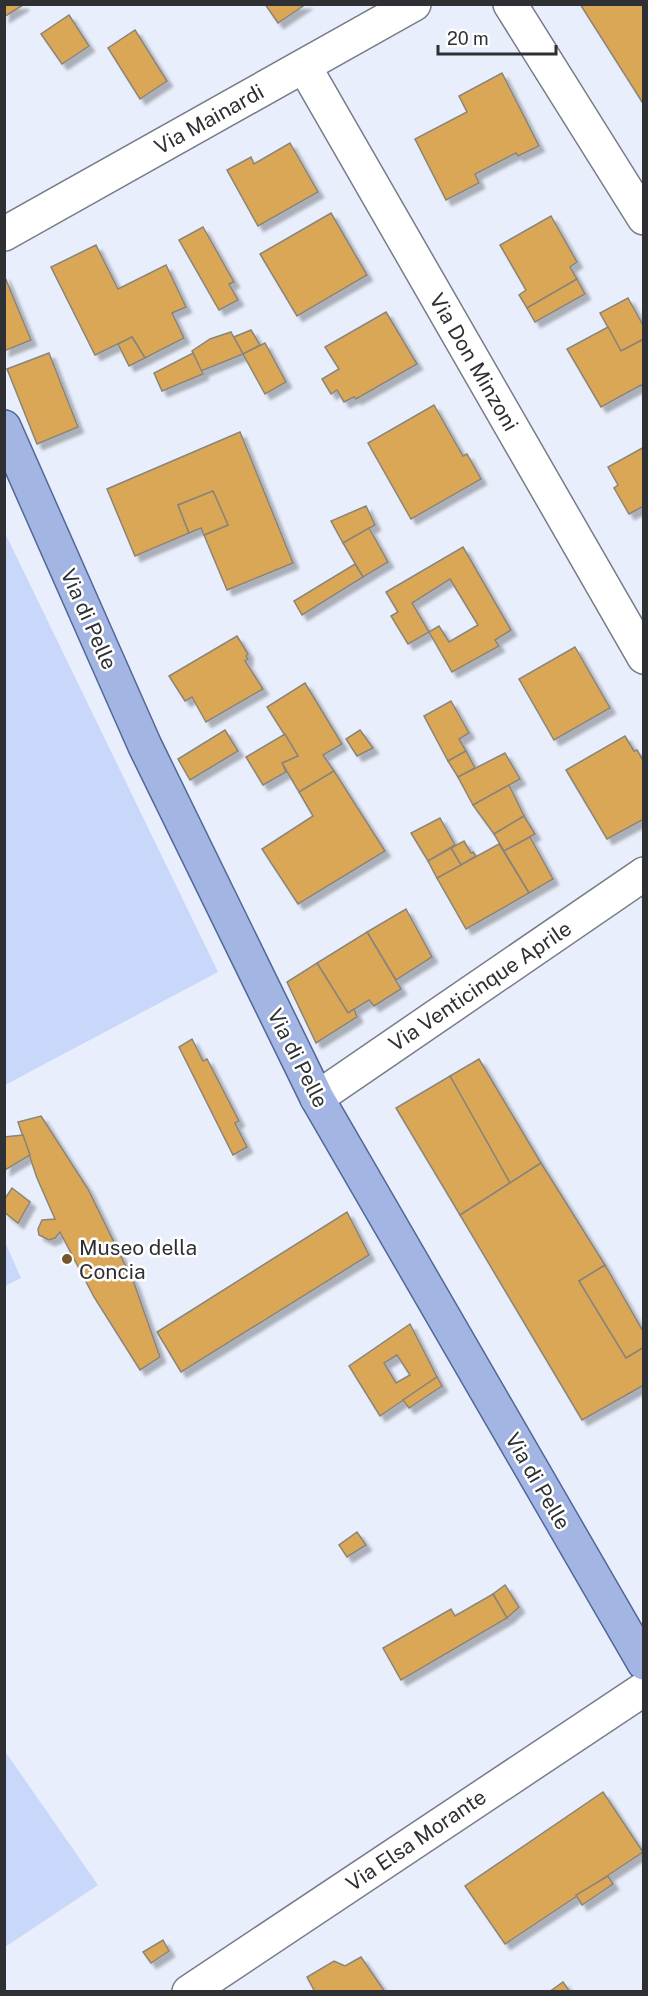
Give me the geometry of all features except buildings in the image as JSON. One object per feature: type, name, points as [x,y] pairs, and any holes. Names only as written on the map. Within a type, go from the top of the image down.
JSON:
[{"type":"main road","name":"Via di Pelle","points":[[4,427],[145,746],[317,1098],[644,1663]]},
{"type":"street","points":[[510,4],[644,218]]},
{"type":"street","name":"Via Mainardi","points":[[4,234],[408,6]]},
{"type":"street","name":"Via Don Minzoni","points":[[304,66],[644,657]]},
{"type":"street","name":"Via Venticinque Aprile","points":[[317,1098],[644,874]]},
{"type":"street","name":"Via Elsa Morante","points":[[189,1992],[644,1689]]},
{"type":"shaded area","points":[[4,531],[218,972],[5,1085],[4,1085]]},
{"type":"shaded area","points":[[5,1242],[21,1278],[4,1286]]},
{"type":"shaded area","points":[[4,1750],[98,1885],[5,1947],[4,1947]]},
{"type":"place","name":"Museo della Concia","points":[[67,1259]]}]
